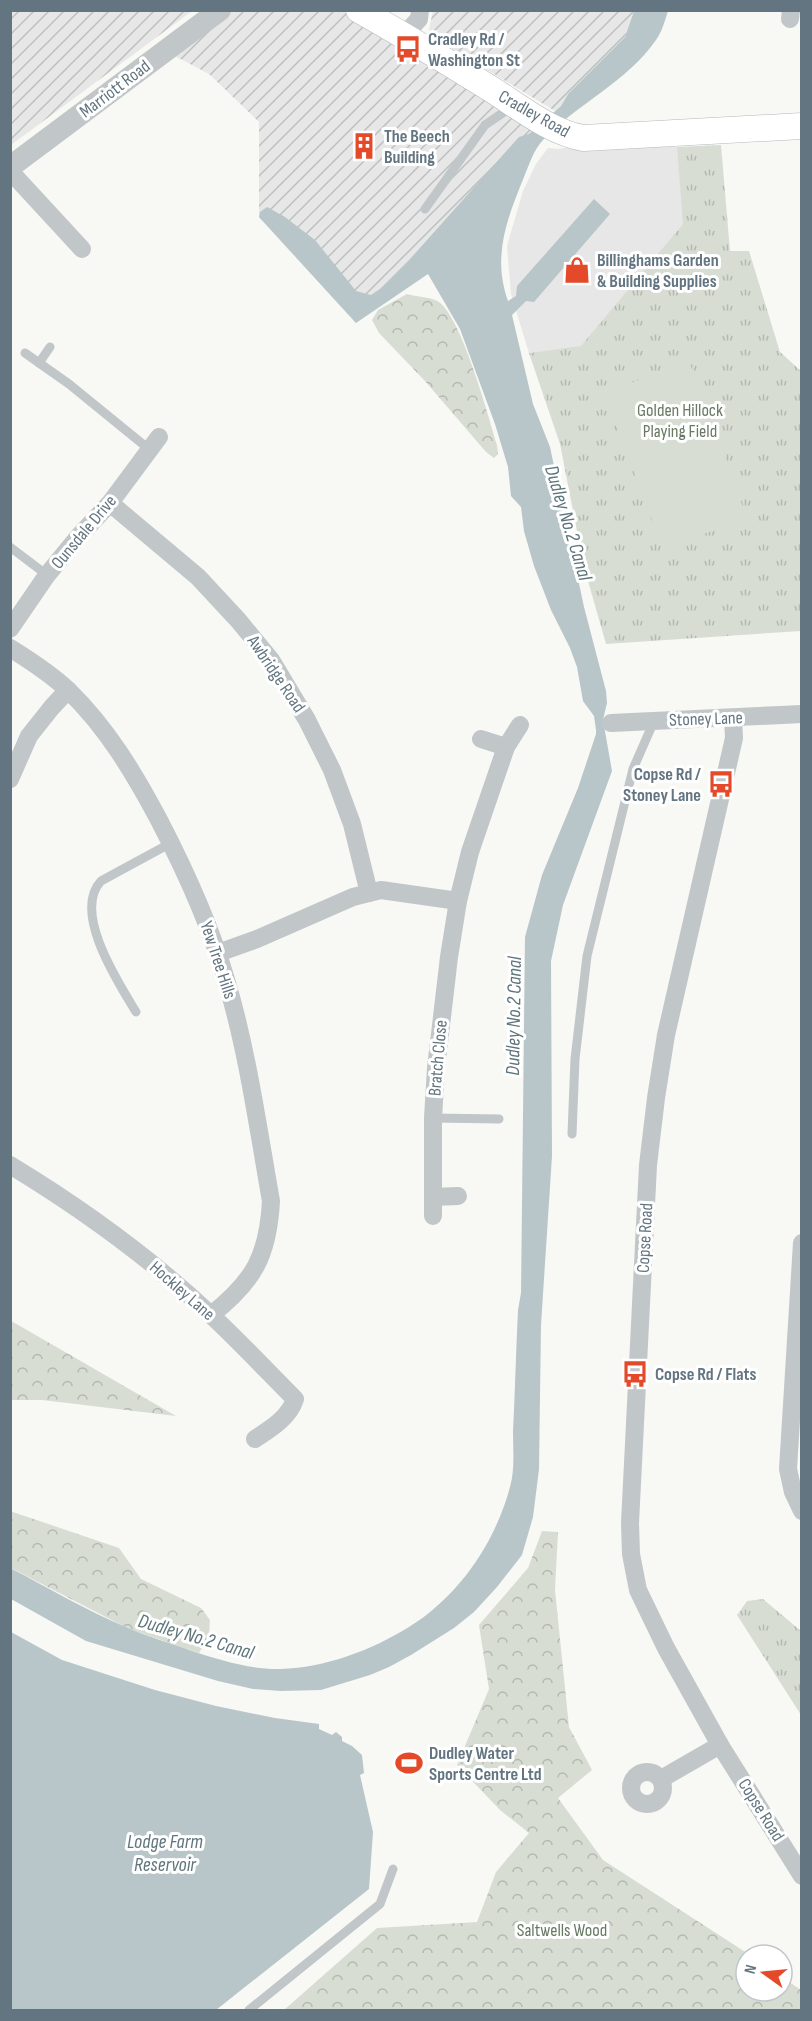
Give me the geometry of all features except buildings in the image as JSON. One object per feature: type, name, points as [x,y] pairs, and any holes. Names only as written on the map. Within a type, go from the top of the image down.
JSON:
[{"type":"main road","name":"Cradley Road","points":[[359,10],[570,136],[584,138],[801,126]]},
{"type":"street","name":"Marriott Road","points":[[10,169],[220,10]]},
{"type":"street","points":[[404,35],[419,19],[420,10]]},
{"type":"street","points":[[10,169],[82,249]]},
{"type":"street","name":"Ounsdale Drive","points":[[10,629],[47,575],[110,503],[155,443]]},
{"type":"street","name":"Awbridge Road","points":[[110,503],[198,577],[271,660],[307,720],[332,770],[352,824],[369,893]]},
{"type":"street","name":"Yew Tree Hills","points":[[10,648],[68,690],[111,740],[144,792],[188,878],[218,953],[230,992],[271,1201],[270,1224],[259,1264],[235,1296],[211,1315]]},
{"type":"street","points":[[10,779],[29,736],[68,690]]},
{"type":"street","name":"Stoney Lane","points":[[611,723],[801,714]]},
{"type":"street","name":"Copse Road","points":[[733,718],[734,738],[666,1035],[656,1098],[648,1166],[630,1523],[631,1554],[638,1590],[666,1648],[720,1745],[801,1876]]},
{"type":"street","name":"Bratch Close","points":[[433,1216],[435,1068],[458,901],[470,852],[506,747],[520,725]]},
{"type":"street","points":[[482,739],[506,747]]},
{"type":"street","points":[[218,953],[257,939],[353,897],[381,890],[458,901]]},
{"type":"street","name":"Hockley Lane","points":[[10,1164],[50,1188],[99,1223],[177,1285],[211,1315],[295,1399],[283,1418],[255,1439]]},
{"type":"street","points":[[433,1197],[458,1196]]},
{"type":"street","points":[[801,1243],[797,1415],[788,1469],[796,1503],[801,1511]]},
{"type":"street","points":[[661,1779],[720,1745]]},
{"type":"lane","points":[[425,209],[485,125],[520,108]]},
{"type":"lane","points":[[39,363],[50,347]]},
{"type":"lane","points":[[25,353],[155,443]]},
{"type":"lane","points":[[10,547],[47,575]]},
{"type":"lane","points":[[572,1134],[575,1059],[587,956],[633,769],[654,721]]},
{"type":"lane","points":[[136,1012],[104,956],[91,903],[94,889],[101,881],[171,843]]},
{"type":"lane","points":[[433,1118],[499,1119]]},
{"type":"lane","points":[[249,2010],[380,1904],[393,1869]]},
{"type":"shaded area","points":[[11,10],[192,10],[192,11],[11,145]]},
{"type":"shaded area","points":[[220,11],[359,11],[549,125],[356,323],[259,217],[259,122],[209,74],[175,56]]},
{"type":"shaded area","points":[[433,11],[634,11],[625,37],[568,94],[555,111],[428,34]]},
{"type":"shaded area","name":"Billinghams Garden & Building Supplies","points":[[677,147],[684,224],[581,347],[529,353],[511,294],[507,246],[523,191],[536,164],[548,148]]},
{"type":"green space","name":"Golden Hillock Playing Field","points":[[721,145],[730,251],[749,251],[780,352],[801,371],[801,631],[606,644],[584,567],[560,444],[529,353],[581,346],[683,224],[677,147]]},
{"type":"green space","points":[[407,294],[439,302],[448,312],[456,327],[481,391],[497,445],[498,454],[494,458],[486,452],[425,381],[379,333],[372,320],[378,310]]},
{"type":"green space","points":[[689,361],[747,518],[663,549],[604,393]]},
{"type":"green space","points":[[11,1321],[176,1416],[42,1400],[11,1400]]},
{"type":"green space","points":[[10,1511],[119,1548],[141,1579],[201,1608],[210,1620],[209,1636],[199,1653],[129,1629],[11,1568]]},
{"type":"green space","name":"Saltwells Wood","points":[[542,1531],[558,1532],[555,1590],[569,1727],[592,1770],[558,1798],[603,1860],[734,1945],[734,2003],[794,2003],[794,1985],[801,1990],[801,2010],[284,2010],[377,1928],[477,1922],[496,1872],[529,1833],[500,1810],[457,1765],[489,1689],[479,1625],[528,1568]]},
{"type":"green space","points":[[763,1599],[801,1631],[801,1715],[737,1615],[747,1601]]},
{"type":"water","points":[[634,11],[668,11],[658,37],[631,69],[571,115],[540,144],[532,157],[512,208],[502,253],[501,269],[508,301],[516,296],[517,286],[594,199],[610,214],[534,302],[526,301],[512,315],[533,404],[550,447],[584,607],[606,691],[607,703],[603,720],[612,771],[563,905],[551,961],[552,1156],[541,1325],[539,1469],[533,1517],[522,1555],[474,1612],[454,1628],[389,1667],[321,1690],[253,1689],[218,1681],[86,1641],[11,1599],[10,1568],[98,1614],[143,1634],[236,1664],[281,1669],[331,1661],[364,1650],[395,1635],[444,1600],[473,1566],[495,1528],[513,1474],[518,1310],[521,1293],[525,937],[542,875],[578,788],[596,734],[594,716],[583,701],[577,667],[570,648],[551,610],[534,566],[524,531],[521,507],[511,496],[508,467],[495,424],[460,329],[428,274],[356,323],[259,217],[260,212],[267,207],[285,217],[315,240],[356,291],[371,295],[411,258],[519,137],[529,134],[561,106],[568,94],[625,37]]},
{"type":"water","name":"Lodge Farm Reservoir","points":[[11,1632],[62,1660],[155,1690],[216,1706],[319,1724],[319,1729],[332,1735],[336,1732],[342,1737],[342,1741],[362,1755],[364,1773],[360,1775],[373,1832],[369,1889],[216,2010],[11,2010]]},
{"type":"place","name":"Cradley Rd / Washington St","points":[[408,49]]},
{"type":"place","name":"The Beech Building","points":[[364,146]]},
{"type":"place","name":"Billinghams Garden & Building Supplies","points":[[577,270]]},
{"type":"place","name":"Copse Rd / Stoney Lane","points":[[721,784]]},
{"type":"place","name":"Copse Rd / Flats","points":[[635,1374]]},
{"type":"place","name":"Dudley Water Sports Centre Ltd","points":[[409,1763]]},
{"type":"water label","name":"Dudley No.2 Canal","points":[[568,523]]},
{"type":"water label","name":"Dudley No.2 Canal","points":[[514,1016]]},
{"type":"water label","name":"Dudley No.2 Canal","points":[[196,1637]]}]
